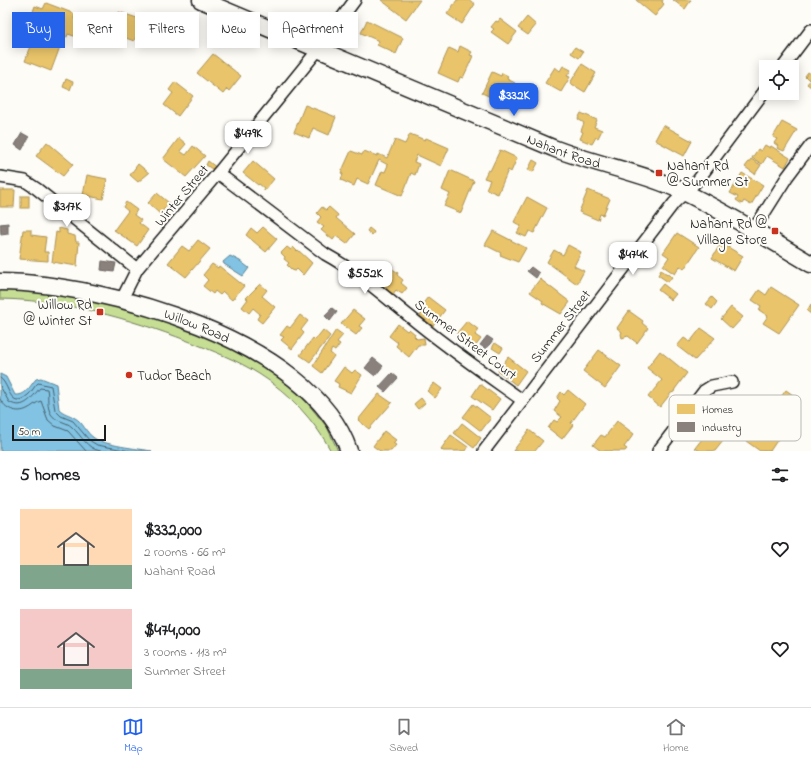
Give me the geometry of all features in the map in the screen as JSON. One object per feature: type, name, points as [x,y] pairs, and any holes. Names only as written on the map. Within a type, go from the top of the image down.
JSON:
[{"type":"main road","name":"Nahant Road","points":[[200,0],[553,148],[586,160],[662,183],[686,193],[811,264]]},
{"type":"main road","name":"Willow Road","points":[[0,282],[23,282],[78,289],[122,299],[148,306],[243,346],[282,370],[325,407],[342,431],[349,451]]},
{"type":"street","name":"Winter Street","points":[[122,299],[137,270],[318,50],[355,0]]},
{"type":"street","points":[[788,60],[811,30]]},
{"type":"street","name":"Summer Street","points":[[484,451],[674,203],[698,180],[759,98]]},
{"type":"street","points":[[753,231],[787,177],[811,145]]},
{"type":"street","name":"Summer Street Court","points":[[218,173],[326,254],[340,262],[382,293],[415,321],[522,400]]},
{"type":"street","points":[[0,177],[25,181],[37,189],[137,270]]},
{"type":"street","points":[[701,395],[712,386],[732,382]]},
{"type":"street","points":[[658,451],[669,437]]},
{"type":"green space","points":[[0,289],[66,293],[153,316],[232,347],[268,370],[299,393],[327,427],[338,451],[331,451],[309,418],[280,389],[251,369],[233,360],[207,348],[119,318],[48,303],[0,299]]},
{"type":"water","points":[[230,256],[249,268],[243,276],[224,264],[223,262]]},
{"type":"water","points":[[0,374],[6,377],[15,395],[25,392],[36,379],[41,378],[56,384],[59,409],[78,420],[94,438],[113,445],[152,451],[0,451]]},
{"type":"building: Homes","points":[[381,0],[420,0],[406,19]]},
{"type":"building: Homes","points":[[457,0],[469,0],[475,4],[462,24],[447,14]]},
{"type":"building: Homes","points":[[636,0],[663,0],[662,2],[664,4],[655,16]]},
{"type":"building: Homes","points":[[673,0],[691,0],[685,9]]},
{"type":"building: Homes","points":[[46,3],[73,13],[73,36],[68,34],[67,37],[65,36],[65,12],[33,12],[35,6],[43,9]]},
{"type":"building: Homes","points":[[127,15],[135,17],[134,41],[127,38]]},
{"type":"building: Homes","points":[[527,17],[536,25],[528,35],[518,28]]},
{"type":"building: Homes","points":[[500,19],[517,32],[508,44],[491,32],[494,29],[491,27]]},
{"type":"building: Homes","points":[[367,20],[403,38],[396,54],[377,45],[379,41],[361,33]]},
{"type":"building: Homes","points":[[460,46],[472,52],[470,55],[473,56],[463,78],[460,77],[458,82],[438,73],[449,48],[458,52]]},
{"type":"building: Homes","points":[[575,47],[583,52],[579,58],[571,53]]},
{"type":"building: Homes","points":[[30,48],[60,48],[51,71],[25,61]]},
{"type":"building: Homes","points":[[213,54],[241,76],[229,91],[227,89],[223,94],[197,73]]},
{"type":"building: Homes","points":[[582,64],[596,73],[585,92],[570,83]]},
{"type":"building: Homes","points":[[563,66],[571,70],[567,76],[570,77],[561,92],[545,83],[555,67],[560,71]]},
{"type":"building: Homes","points":[[492,72],[501,76],[502,73],[508,76],[507,79],[515,83],[511,92],[516,94],[514,100],[510,98],[506,104],[482,93]]},
{"type":"building: Homes","points":[[808,72],[811,74],[809,80],[805,76]]},
{"type":"building: Homes","points":[[66,79],[73,82],[70,90],[63,87]]},
{"type":"building: Homes","points":[[811,79],[811,87],[807,84]]},
{"type":"building: Homes","points":[[175,82],[193,96],[178,116],[164,105],[173,93],[169,90]]},
{"type":"building: Homes","points":[[305,105],[336,117],[329,135],[313,128],[309,138],[294,132]]},
{"type":"building: Homes","points":[[581,113],[597,120],[594,127],[602,130],[598,138],[596,137],[592,144],[580,139],[583,132],[581,131],[584,123],[578,119]]},
{"type":"building: Homes","points":[[782,122],[797,130],[784,151],[777,148],[778,146],[774,143],[777,139],[773,137]]},
{"type":"building: Homes","points":[[663,125],[692,141],[684,156],[655,140]]},
{"type":"building: Homes","points":[[410,134],[425,140],[426,138],[449,148],[441,166],[417,155],[414,162],[419,164],[415,175],[411,173],[402,196],[376,185],[382,171],[385,172],[388,165],[379,160],[368,184],[357,179],[354,186],[341,180],[343,174],[341,173],[351,151],[362,155],[364,151],[377,156],[378,154],[387,158],[395,140],[405,144]]},
{"type":"building: Homes","points":[[179,138],[186,144],[180,151],[186,155],[193,146],[205,156],[186,177],[163,159]]},
{"type":"building: Homes","points":[[47,142],[73,164],[63,176],[36,156]]},
{"type":"building: Homes","points":[[765,145],[770,148],[771,146],[790,158],[785,167],[767,156],[762,164],[752,158],[758,149],[761,151]]},
{"type":"building: Homes","points":[[500,150],[517,158],[511,172],[508,170],[498,194],[486,189],[490,180],[484,178],[488,170],[490,171]]},
{"type":"building: Homes","points":[[751,159],[761,165],[755,174],[745,167]]},
{"type":"building: Homes","points":[[533,160],[538,163],[533,172],[528,170]]},
{"type":"building: Homes","points":[[208,161],[217,168],[215,171],[206,165]]},
{"type":"building: Homes","points":[[253,161],[274,179],[264,191],[264,188],[243,173]]},
{"type":"building: Homes","points":[[138,164],[149,173],[138,182],[130,175]]},
{"type":"building: Homes","points":[[450,170],[474,181],[461,213],[444,206],[450,194],[442,190]]},
{"type":"building: Homes","points":[[742,173],[763,185],[751,205],[744,201],[742,204],[736,200],[738,197],[730,193]]},
{"type":"building: Homes","points":[[87,175],[107,179],[103,199],[83,195]]},
{"type":"building: Homes","points":[[0,190],[15,190],[14,207],[0,207]]},
{"type":"building: Homes","points":[[588,190],[610,199],[603,215],[600,214],[598,220],[579,212]]},
{"type":"building: Homes","points":[[157,193],[169,203],[160,214],[148,203]]},
{"type":"building: Homes","points":[[21,196],[29,196],[29,208],[21,208]]},
{"type":"building: Homes","points":[[527,197],[547,208],[534,233],[529,231],[526,237],[517,233],[521,226],[514,222]]},
{"type":"building: Homes","points":[[126,202],[137,210],[134,215],[141,220],[139,223],[148,230],[137,246],[114,230],[128,211],[123,207]]},
{"type":"building: Homes","points":[[322,207],[326,210],[329,207],[338,215],[336,218],[355,234],[347,244],[336,236],[333,240],[321,230],[324,227],[317,222],[321,217],[317,213]]},
{"type":"building: Homes","points":[[263,227],[277,239],[266,252],[246,235],[251,228],[257,233]]},
{"type":"building: Homes","points":[[59,228],[67,230],[67,234],[75,236],[76,242],[79,242],[77,266],[52,262],[56,232],[59,233]]},
{"type":"building: Homes","points":[[369,228],[374,232],[372,235],[367,231]]},
{"type":"building: Homes","points":[[23,230],[31,230],[31,235],[46,237],[44,252],[48,252],[48,261],[19,259]]},
{"type":"building: Homes","points":[[493,231],[526,248],[518,262],[500,255],[501,253],[485,245]]},
{"type":"building: Homes","points":[[677,233],[699,247],[684,269],[680,266],[675,274],[663,266],[669,257],[663,253]]},
{"type":"building: Homes","points":[[198,240],[210,249],[186,277],[168,263],[182,246],[189,251]]},
{"type":"building: Homes","points":[[721,243],[743,256],[734,271],[712,258]]},
{"type":"building: Homes","points":[[568,245],[581,252],[574,266],[584,271],[577,284],[547,262],[554,250],[563,255]]},
{"type":"building: Homes","points":[[287,247],[291,250],[293,247],[297,251],[298,250],[312,263],[303,275],[297,269],[295,271],[292,270],[287,265],[289,263],[284,259],[285,257],[281,253]]},
{"type":"building: Homes","points":[[212,264],[218,268],[219,266],[244,286],[232,300],[223,292],[220,295],[215,291],[213,294],[203,286],[208,280],[203,275]]},
{"type":"building: Homes","points":[[387,265],[398,273],[397,275],[403,280],[401,283],[407,288],[402,294],[396,290],[393,294],[375,281]]},
{"type":"building: Homes","points":[[661,270],[672,277],[668,282],[658,275]]},
{"type":"building: Homes","points":[[540,279],[570,302],[561,314],[542,303],[543,301],[530,292]]},
{"type":"building: Homes","points":[[260,284],[267,290],[262,296],[275,307],[262,323],[257,319],[260,314],[253,308],[249,313],[242,307],[248,299],[246,298]]},
{"type":"building: Homes","points":[[663,284],[676,294],[671,300],[658,290]]},
{"type":"building: Homes","points":[[771,287],[799,305],[779,333],[763,323],[768,316],[759,310],[761,306],[752,300],[759,290],[766,295]]},
{"type":"building: Homes","points":[[428,297],[445,310],[433,326],[420,316],[422,313],[418,310]]},
{"type":"building: Homes","points":[[712,297],[717,302],[712,309],[706,304]]},
{"type":"building: Homes","points":[[811,304],[811,314],[807,311]]},
{"type":"building: Homes","points":[[731,307],[743,317],[732,329],[721,319]]},
{"type":"building: Homes","points":[[353,310],[365,319],[359,326],[362,328],[356,335],[341,324]]},
{"type":"building: Homes","points":[[629,311],[643,321],[642,323],[648,328],[637,343],[628,336],[622,338],[622,332],[617,328]]},
{"type":"building: Homes","points":[[300,315],[308,321],[301,330],[304,333],[292,349],[281,340],[284,337],[280,335],[287,326],[290,328]]},
{"type":"building: Homes","points":[[467,321],[479,330],[475,335],[481,339],[474,348],[466,342],[464,344],[461,341],[462,339],[456,334]]},
{"type":"building: Homes","points":[[398,324],[407,331],[409,329],[415,334],[414,336],[417,339],[424,338],[425,345],[418,345],[409,357],[396,346],[398,343],[389,336]]},
{"type":"building: Homes","points":[[701,328],[715,338],[695,360],[677,346],[684,338],[690,342]]},
{"type":"building: Homes","points":[[323,330],[330,336],[310,362],[300,355],[313,338],[315,340]]},
{"type":"building: Homes","points":[[336,330],[343,335],[337,342],[340,344],[335,351],[332,349],[330,353],[334,356],[322,373],[313,366]]},
{"type":"building: Homes","points":[[495,343],[503,348],[500,353],[492,348]]},
{"type":"building: Homes","points":[[599,350],[621,366],[605,388],[583,371]]},
{"type":"building: Homes","points":[[660,351],[687,373],[674,392],[669,395],[660,407],[648,397],[662,380],[647,368]]},
{"type":"building: Homes","points":[[508,357],[526,371],[516,385],[498,371]]},
{"type":"building: Homes","points":[[344,367],[352,373],[355,370],[362,375],[351,393],[338,387],[339,384],[334,381]]},
{"type":"building: Homes","points":[[434,383],[442,389],[435,398],[427,391]]},
{"type":"building: Homes","points":[[480,384],[500,399],[492,410],[472,396]]},
{"type":"building: Homes","points":[[568,390],[585,404],[571,423],[573,425],[562,439],[548,428],[554,420],[557,422],[562,417],[554,411],[560,401],[557,398],[561,392],[564,395]]},
{"type":"building: Homes","points":[[786,390],[793,395],[782,395]]},
{"type":"building: Homes","points":[[379,394],[392,403],[369,429],[358,420]]},
{"type":"building: Homes","points":[[421,398],[425,403],[418,409],[414,404]]},
{"type":"building: Homes","points":[[473,404],[491,418],[481,431],[463,417]]},
{"type":"building: Homes","points":[[617,421],[634,434],[624,447],[627,449],[625,451],[601,451],[593,445],[601,435],[605,437]]},
{"type":"building: Homes","points":[[462,423],[481,438],[474,448],[454,433]]},
{"type":"building: Homes","points":[[529,430],[543,441],[535,451],[513,451]]},
{"type":"building: Homes","points":[[384,431],[396,440],[393,443],[396,445],[391,451],[380,451],[373,446]]},
{"type":"building: Homes","points":[[451,435],[468,447],[466,451],[443,451],[441,449]]},
{"type":"building: Homes","points":[[700,441],[723,441],[715,451],[700,451],[695,448]]},
{"type":"building: Homes","points":[[746,441],[777,441],[770,451],[760,451]]},
{"type":"building: Industry","points":[[22,133],[29,137],[22,150],[15,145]]},
{"type":"building: Industry","points":[[8,223],[8,234],[1,235],[0,224]]},
{"type":"building: Industry","points":[[102,261],[116,263],[114,272],[101,270]]},
{"type":"building: Industry","points":[[531,267],[539,273],[536,278],[527,271]]},
{"type":"building: Industry","points":[[332,308],[337,312],[330,321],[325,316]]},
{"type":"building: Industry","points":[[487,336],[493,340],[486,349],[480,345]]},
{"type":"building: Industry","points":[[373,358],[383,366],[375,376],[365,368]]},
{"type":"building: Industry","points":[[392,373],[398,378],[385,392],[379,387]]},
{"type":"place","name":"Nahant Rd @ Summer St","points":[[659,173]]},
{"type":"place","name":"Nahant Rd @ Village Store","points":[[775,231]]},
{"type":"place","name":"Willow Rd @ Winter St","points":[[100,312]]},
{"type":"place","name":"Tudor Beach","points":[[129,375]]}]
